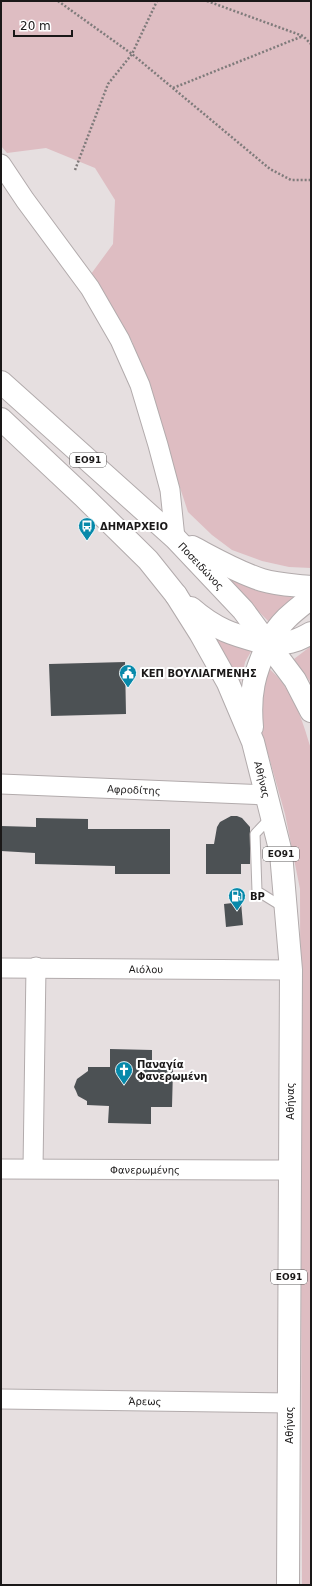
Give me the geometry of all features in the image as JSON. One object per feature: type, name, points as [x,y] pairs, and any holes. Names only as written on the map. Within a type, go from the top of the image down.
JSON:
[{"type":"main road","name":"Ποσειδώνος","points":[[1,382],[175,538],[243,610],[268,644]]},
{"type":"main road","name":"ΕΟ91","points":[[1,419],[84,496],[148,560],[176,596]]},
{"type":"main road","points":[[175,538],[235,570],[263,580],[282,584],[311,587]]},
{"type":"main road","points":[[176,596],[211,624],[226,632],[268,644],[283,644],[299,640],[311,633]]},
{"type":"main road","name":"Αθήνας","points":[[176,596],[200,633],[228,683],[253,742],[281,853],[291,970],[288,1585]]},
{"type":"main road","points":[[253,742],[250,710],[252,683],[257,670],[274,631],[288,616],[311,598]]},
{"type":"main road","name":"ΕΟ91","points":[[268,644],[295,680],[311,711]]},
{"type":"street","points":[[1,164],[25,200],[90,288],[120,340],[140,385],[170,490],[175,538]]},
{"type":"street","name":"Αφροδίτης","points":[[1,784],[269,805]]},
{"type":"street","points":[[33,1168],[36,967]]},
{"type":"street","name":"Αιόλου","points":[[1,968],[36,967],[291,970]]},
{"type":"street","name":"Φανερωμένης","points":[[1,1169],[290,1170]]},
{"type":"street","name":"Άρεως","points":[[1,1399],[289,1403]]},
{"type":"path","points":[[58,1],[132,54],[270,169],[291,180],[311,180]]},
{"type":"path","points":[[75,170],[108,84],[132,54],[157,1]]},
{"type":"path","points":[[207,1],[303,36],[311,44]]},
{"type":"path","points":[[173,88],[303,36]]},
{"type":"shaded area","points":[[1,1],[311,1],[311,568],[289,567],[262,561],[232,550],[212,535],[188,512],[132,341],[91,274],[113,244],[115,200],[95,168],[46,148],[7,153],[1,146]]},
{"type":"shaded area","points":[[228,580],[306,594],[269,622]]},
{"type":"shaded area","points":[[210,631],[253,648],[245,662],[241,681]]},
{"type":"shaded area","points":[[311,646],[311,683],[294,659]]},
{"type":"shaded area","points":[[267,667],[284,684],[290,694],[300,715],[311,749],[311,1585],[302,1585],[300,889],[285,814],[259,722],[258,706]]},
{"type":"building","points":[[125,662],[126,714],[51,716],[49,664]]},
{"type":"building","points":[[231,816],[242,818],[250,827],[250,864],[241,864],[241,874],[206,874],[206,844],[214,844],[217,827],[220,822]]},
{"type":"building","points":[[36,818],[88,819],[88,829],[170,829],[170,874],[115,874],[115,866],[35,864],[35,853],[1,851],[1,826],[36,827]]},
{"type":"building","points":[[241,902],[243,925],[226,927],[224,904]]},
{"type":"building","name":"Παναγία Φανερωμένη","points":[[110,1049],[152,1050],[152,1068],[173,1069],[172,1107],[151,1107],[151,1124],[108,1123],[109,1106],[87,1105],[87,1101],[78,1096],[74,1087],[77,1079],[88,1071],[88,1067],[110,1067]]},
{"type":"place","name":"ΔΗΜΑΡΧΕΙΟ","points":[[87,541]]},
{"type":"place","name":"ΚΕΠ ΒΟΥΛΙΑΓΜΕΝΗΣ","points":[[128,688]]},
{"type":"place","name":"BP","points":[[237,911]]},
{"type":"place","name":"Παναγία Φανερωμένη","points":[[124,1085]]}]
